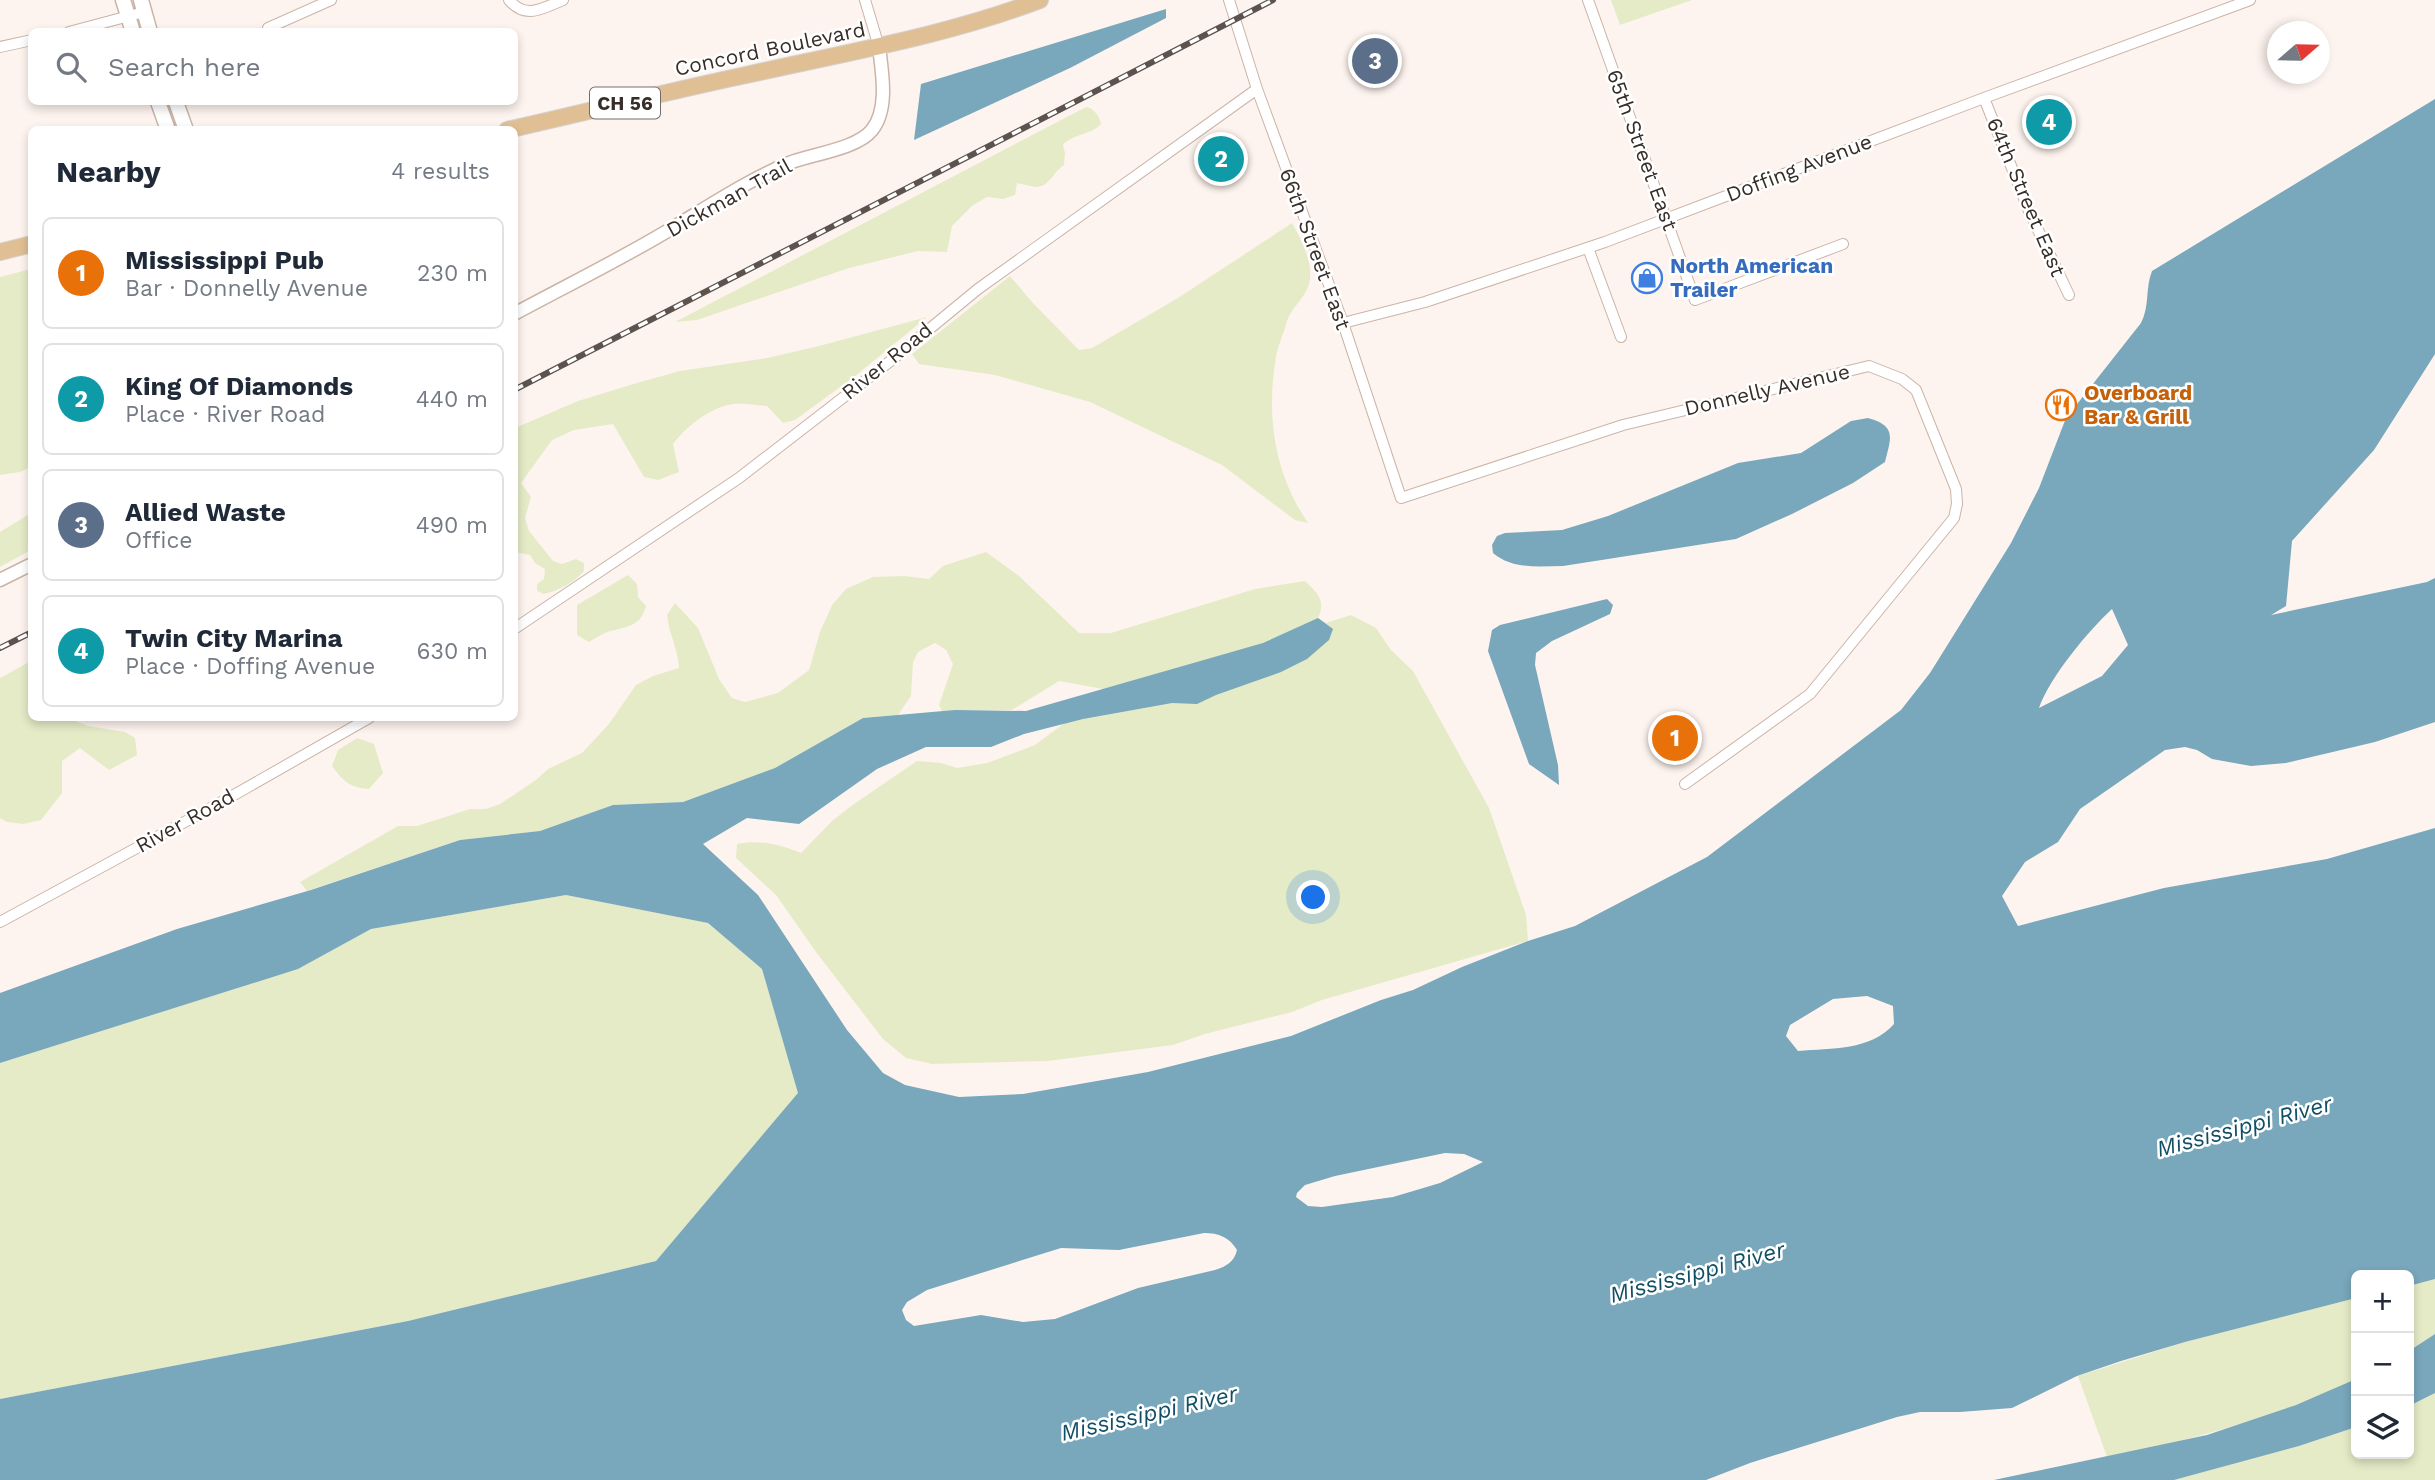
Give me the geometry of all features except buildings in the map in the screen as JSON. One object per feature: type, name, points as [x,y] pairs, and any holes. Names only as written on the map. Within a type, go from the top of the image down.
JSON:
[{"type":"main road","points":[[123,0],[131,25]]},
{"type":"main road","name":"Concord Boulevard","points":[[518,127],[744,75],[880,47],[1014,10],[1040,0]]},
{"type":"main road","points":[[142,6],[149,28]]},
{"type":"main road","points":[[159,105],[167,126]]},
{"type":"main road","points":[[177,105],[185,126]]},
{"type":"main road","points":[[0,252],[28,245]]},
{"type":"street","points":[[268,28],[331,0]]},
{"type":"street","points":[[513,4],[528,12],[563,0]]},
{"type":"street","points":[[865,0],[880,47]]},
{"type":"street","name":"66th Street East","points":[[1229,0],[1257,89],[1343,323],[1401,498]]},
{"type":"street","name":"65th Street East","points":[[1588,0],[1695,300],[1843,244]]},
{"type":"street","name":"Doffing Avenue","points":[[1343,323],[1425,302],[1588,248],[2250,0]]},
{"type":"street","points":[[104,28],[131,25],[142,6]]},
{"type":"street","points":[[0,47],[28,41]]},
{"type":"street","name":"Dickman Trail","points":[[518,312],[656,238],[774,170],[858,142],[874,128],[883,99],[880,47]]},
{"type":"street","name":"River Road","points":[[518,626],[739,478],[893,359],[977,289],[1257,89]]},
{"type":"street","name":"64th Street East","points":[[1984,98],[2029,211],[2069,295]]},
{"type":"street","points":[[1588,248],[1621,337]]},
{"type":"street","name":"Donnelly Avenue","points":[[1401,498],[1623,425],[1869,366],[1902,379],[1916,390],[1956,489],[1954,518],[1810,694],[1685,784]]},
{"type":"street","points":[[0,580],[28,566]]},
{"type":"street","name":"River Road","points":[[0,922],[227,799],[364,721]]},
{"type":"green space","points":[[1611,0],[1692,0],[1620,25]]},
{"type":"green space","points":[[1086,107],[1096,113],[1101,124],[1063,145],[1064,165],[1051,179],[1040,187],[1017,183],[1015,195],[1003,199],[987,197],[973,205],[952,226],[947,252],[918,251],[849,268],[697,320],[675,322]]},
{"type":"green space","points":[[1292,223],[1308,257],[1310,279],[1287,321],[1277,352],[1273,379],[1273,422],[1280,464],[1296,504],[1308,523],[1295,520],[1222,465],[1090,402],[995,375],[919,364],[912,354],[1010,276],[1079,350],[1092,348],[1178,298]]},
{"type":"green space","points":[[28,270],[28,468],[0,475],[0,277]]},
{"type":"green space","points":[[927,317],[854,377],[795,420],[783,423],[767,406],[742,404],[720,407],[705,415],[673,444],[679,472],[658,480],[644,477],[613,424],[574,430],[552,440],[521,483],[531,497],[525,518],[529,531],[553,561],[562,564],[576,559],[584,563],[584,571],[555,591],[544,594],[537,591],[537,584],[544,579],[545,569],[535,563],[530,555],[518,553],[518,427],[578,401],[680,371],[767,358]]},
{"type":"green space","points":[[28,515],[28,552],[0,567],[0,532]]},
{"type":"green space","points":[[986,552],[1019,576],[1079,633],[1111,633],[1255,589],[1305,581],[1314,589],[1321,602],[1318,618],[1326,623],[1351,615],[1376,628],[1391,650],[1413,671],[1489,808],[1526,915],[1528,941],[1173,1045],[1048,1061],[932,1064],[906,1058],[883,1039],[776,895],[736,858],[737,844],[753,842],[801,853],[832,821],[917,761],[941,763],[957,768],[987,763],[1035,745],[1114,686],[1103,689],[1059,681],[1012,710],[942,711],[939,705],[953,664],[946,650],[935,643],[918,652],[913,662],[911,696],[898,715],[863,718],[775,768],[683,802],[613,805],[540,831],[460,840],[307,891],[300,882],[398,826],[417,826],[470,809],[486,809],[500,804],[548,769],[582,753],[609,724],[636,685],[653,676],[679,668],[667,615],[675,603],[698,628],[719,679],[732,698],[745,702],[778,693],[809,670],[820,632],[832,605],[846,589],[873,577],[904,576],[929,579],[943,566]]},
{"type":"green space","points":[[628,575],[637,584],[638,597],[646,606],[640,619],[589,642],[577,635],[577,605]]},
{"type":"green space","points":[[28,663],[28,721],[76,721],[88,726],[125,732],[135,738],[137,755],[109,770],[80,748],[62,761],[62,793],[41,820],[23,824],[7,822],[0,818],[0,678]]},
{"type":"green space","points":[[357,738],[374,744],[383,773],[369,789],[348,783],[332,766],[338,750]]},
{"type":"green space","points":[[566,895],[708,923],[762,969],[799,1093],[656,1261],[408,1321],[0,1399],[0,1063],[298,969],[371,929]]},
{"type":"green space","points":[[2435,1279],[2435,1334],[2414,1348],[2414,1333],[2414,1285]]},
{"type":"green space","points":[[2351,1299],[2351,1381],[2295,1405],[2234,1426],[2107,1457],[2078,1376],[2185,1342]]},
{"type":"green space","points":[[2435,1393],[2435,1480],[2174,1480],[2299,1446],[2351,1429],[2351,1459],[2414,1459],[2414,1404]]},
{"type":"water","points":[[1166,9],[1166,18],[1070,68],[914,140],[921,84]]},
{"type":"water","name":"Mississippi River","points":[[2435,99],[2435,354],[2374,450],[2292,541],[2286,606],[2271,615],[2427,582],[2435,578],[2435,722],[2375,742],[2286,763],[2251,766],[2212,759],[2197,750],[2185,747],[2165,750],[2080,809],[2058,842],[2025,862],[2002,896],[2018,926],[2164,888],[2327,859],[2435,828],[2435,1279],[2414,1285],[2414,1270],[2351,1270],[2351,1299],[2121,1361],[2077,1376],[2012,1408],[1920,1412],[1897,1417],[1750,1463],[1706,1480],[0,1480],[0,1399],[408,1321],[656,1261],[798,1093],[762,969],[708,923],[566,895],[371,929],[298,969],[0,1063],[0,993],[177,929],[311,890],[460,840],[540,831],[613,805],[683,802],[775,768],[863,718],[955,710],[1026,711],[1263,643],[1318,618],[1333,629],[1329,640],[1307,659],[1281,672],[1197,704],[1172,703],[1083,719],[1024,734],[991,747],[926,747],[877,769],[799,824],[747,818],[703,844],[758,895],[847,1030],[883,1073],[905,1085],[959,1097],[1023,1094],[1148,1072],[1291,1036],[1413,990],[1528,941],[1575,926],[1707,857],[1901,710],[1930,673],[2011,543],[2039,488],[2066,418],[2141,323],[2146,310],[2152,271]],"holes":[[[2112,609],[2128,645],[2102,676],[2039,708],[2061,669],[2081,642]],[[1867,996],[1893,1006],[1894,1024],[1874,1039],[1850,1046],[1798,1051],[1786,1036],[1790,1025],[1833,999]],[[1445,1153],[1464,1154],[1483,1162],[1440,1183],[1393,1197],[1322,1207],[1308,1206],[1296,1197],[1305,1185],[1335,1176]],[[1204,1233],[1214,1234],[1231,1242],[1237,1250],[1232,1261],[1219,1268],[1138,1288],[1055,1319],[1023,1322],[981,1315],[914,1326],[906,1320],[902,1310],[907,1302],[927,1290],[1061,1248],[1119,1250]]]},
{"type":"water","points":[[1868,418],[1884,425],[1890,434],[1885,462],[1853,483],[1736,539],[1563,566],[1518,565],[1493,553],[1492,545],[1497,536],[1505,533],[1562,530],[1608,516],[1738,463],[1801,453],[1851,421]]},
{"type":"water","points":[[1607,599],[1613,605],[1610,614],[1552,641],[1536,653],[1535,665],[1558,765],[1559,785],[1529,764],[1488,651],[1492,630],[1500,625]]},
{"type":"water","points":[[2435,1334],[2435,1393],[2414,1404],[2414,1396],[2414,1348]]},
{"type":"water","points":[[2351,1381],[2351,1429],[2299,1446],[2174,1480],[1994,1480],[2207,1435],[2296,1405]]},
{"type":"railway","points":[[518,388],[1273,0]]},
{"type":"railway","points":[[0,648],[28,634]]},
{"type":"place","name":"Allied Waste","points":[[1375,61]]},
{"type":"place","name":"Twin City Marina","points":[[2049,122]]},
{"type":"place","name":"King Of Diamonds","points":[[1221,159]]},
{"type":"place","name":"North American Trailer","points":[[1647,278]]},
{"type":"place","name":"Overboard Bar & Grill","points":[[2061,405]]},
{"type":"place","name":"Mississippi Pub","points":[[1675,738]]}]
